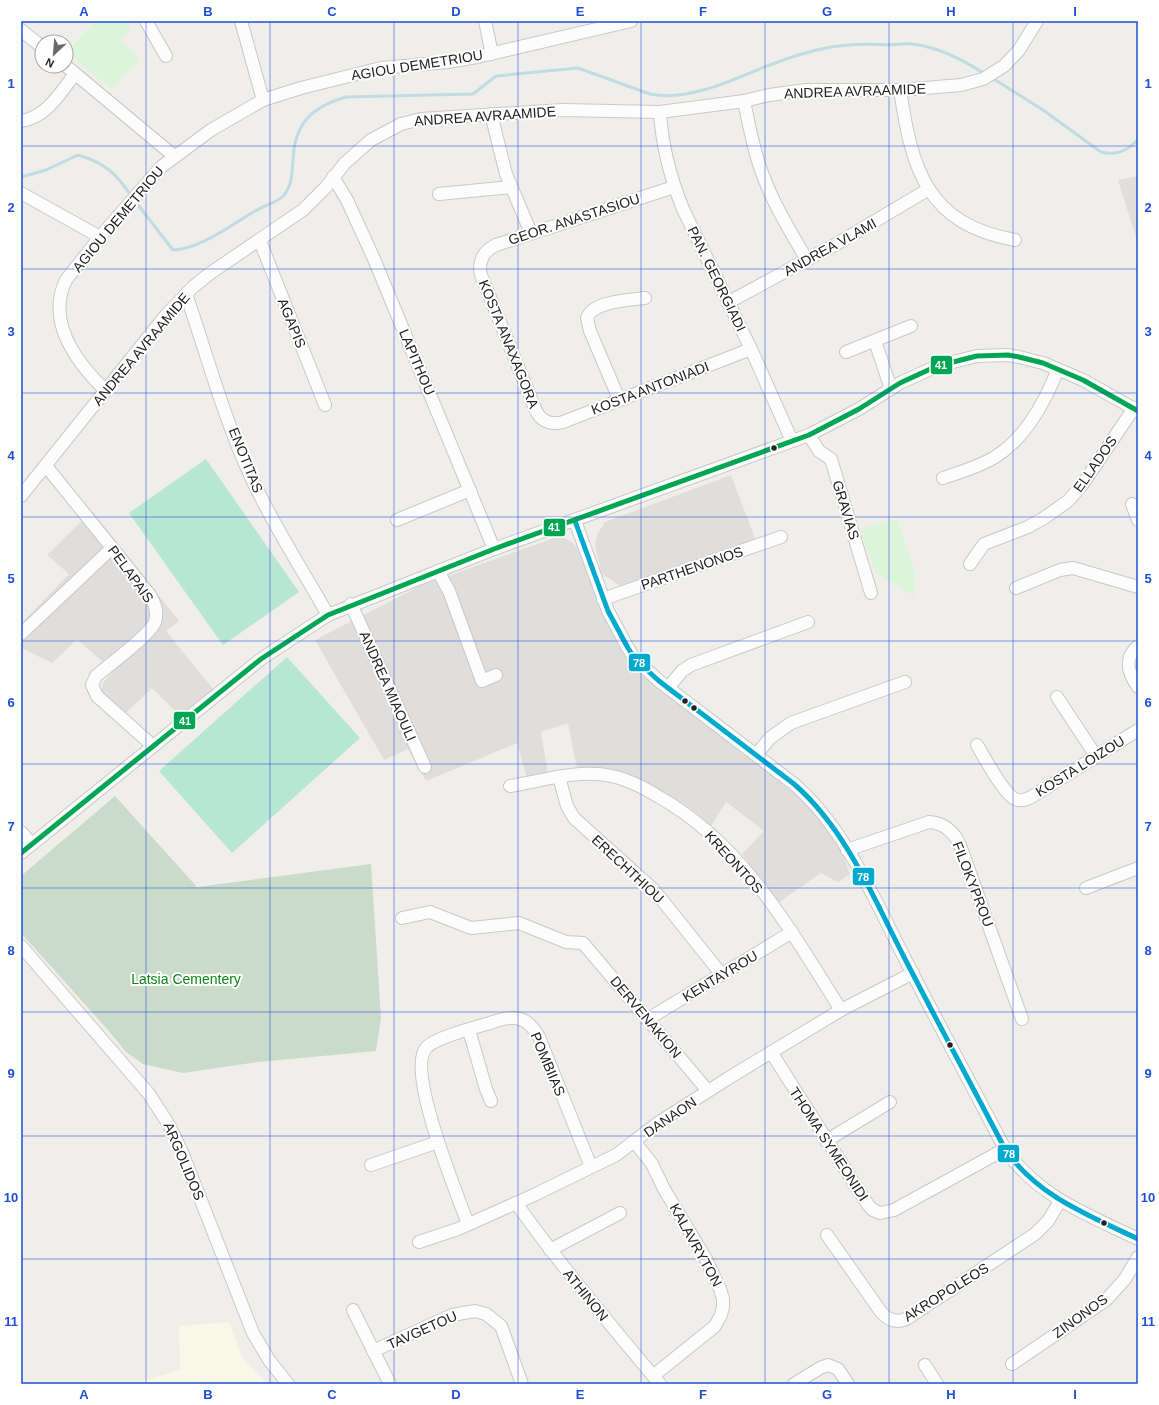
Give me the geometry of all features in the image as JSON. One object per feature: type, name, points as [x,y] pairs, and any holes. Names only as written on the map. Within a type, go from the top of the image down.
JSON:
[{"type":"street","points":[[146,21],[166,56]]},
{"type":"street","points":[[241,21],[263,100]]},
{"type":"street","points":[[485,21],[492,54]]},
{"type":"street","name":"AGIOU DEMETRIOU","points":[[105,390],[90,376],[68,342],[61,322],[59,303],[66,280],[143,185],[174,156],[216,127],[263,100],[301,88],[381,68],[448,62],[492,54],[598,25],[631,21]]},
{"type":"street","name":"ANDREA AVRAAMIDE","points":[[21,496],[166,315],[186,294],[208,274],[260,241],[303,210],[361,148],[381,134],[401,124],[421,119],[570,110],[660,112],[744,101],[769,95],[806,90],[900,90],[952,87],[983,79],[1009,62],[1019,50],[1037,21]]},
{"type":"street","points":[[21,30],[34,41]]},
{"type":"street","points":[[21,120],[32,118],[44,111],[75,74],[174,156]]},
{"type":"street","points":[[900,90],[912,154],[919,174],[928,189],[948,210],[963,222],[986,234],[1015,240]]},
{"type":"street","points":[[744,101],[754,148],[761,171],[775,203],[807,260]]},
{"type":"street","name":"PAN. GEORGIADI","points":[[660,112],[663,142],[674,187],[693,231],[751,349],[792,441]]},
{"type":"street","points":[[491,114],[500,154],[511,187],[530,233]]},
{"type":"street","name":"LAPITHOU","points":[[333,177],[348,200],[374,259],[494,549]]},
{"type":"street","points":[[439,194],[511,187]]},
{"type":"street","name":"GEOR. ANASTASIOU","points":[[481,260],[484,254],[492,247],[530,233],[674,187]]},
{"type":"street","name":"ANDREA VLAMI","points":[[729,302],[866,228],[928,189]]},
{"type":"street","points":[[21,193],[100,237]]},
{"type":"street","name":"AGAPIS","points":[[260,241],[325,405]]},
{"type":"street","name":"KOSTA ANAXAGORA","points":[[481,260],[479,268],[480,276],[534,408],[539,417],[547,422]]},
{"type":"street","name":"ENOTITAS","points":[[186,294],[251,477],[279,532],[328,615]]},
{"type":"street","points":[[619,399],[588,327],[587,318],[593,310],[601,306],[645,298]]},
{"type":"street","points":[[846,352],[911,326]]},
{"type":"street","points":[[875,340],[891,389]]},
{"type":"street","name":"KOSTA ANTONIADI","points":[[547,422],[563,422],[751,349]]},
{"type":"street","points":[[21,854],[261,659],[328,615],[351,604],[494,549],[574,522],[809,435],[859,409],[891,389],[937,366],[977,356],[1008,355],[1039,362],[1058,369],[1102,389],[1136,410]]},
{"type":"street","points":[[943,478],[981,464],[1002,452],[1035,416],[1050,389],[1058,369]]},
{"type":"street","name":"ELLADOS","points":[[970,564],[984,544],[1028,527],[1068,501],[1082,485],[1136,410]]},
{"type":"street","name":"GRAVIAS","points":[[809,435],[819,451],[831,459],[871,593]]},
{"type":"street","name":"PELAPAIS","points":[[46,466],[152,599],[156,609],[156,618],[150,630],[96,676],[92,685],[97,696],[153,746]]},
{"type":"street","points":[[397,520],[470,490]]},
{"type":"street","points":[[1132,504],[1138,520]]},
{"type":"street","points":[[574,522],[603,599],[632,654],[652,676],[757,754],[813,801],[847,850],[1005,1149],[1026,1175],[1060,1201],[1138,1239]]},
{"type":"street","name":"PARTHENONOS","points":[[603,599],[781,538]]},
{"type":"street","points":[[21,634],[112,548]]},
{"type":"street","points":[[1016,588],[1060,570],[1074,568],[1138,587]]},
{"type":"street","points":[[438,571],[448,591],[482,681],[496,675]]},
{"type":"street","name":"ANDREA MIAOULI","points":[[351,604],[425,767]]},
{"type":"street","points":[[668,688],[682,671],[691,665],[808,622]]},
{"type":"street","points":[[1138,646],[1132,652],[1128,665],[1130,675],[1138,687]]},
{"type":"street","points":[[757,754],[770,738],[790,723],[905,682]]},
{"type":"street","points":[[1057,697],[1096,756]]},
{"type":"street","name":"KOSTA LOIZOU","points":[[977,745],[1006,791],[1014,798],[1019,800],[1033,796],[1138,730]]},
{"type":"street","name":"KREONTOS","points":[[510,786],[579,774],[614,776],[643,788],[679,809],[700,825],[733,856],[792,932],[841,1010]]},
{"type":"street","name":"ERECHTHIOU","points":[[559,777],[567,806],[574,818],[654,890],[722,975]]},
{"type":"street","name":"FILOKYPROU","points":[[847,850],[929,822],[938,823],[949,830],[960,845],[1022,1019]]},
{"type":"street","points":[[21,832],[32,844]]},
{"type":"street","points":[[1086,888],[1138,868]]},
{"type":"street","name":"DERVENAKION","points":[[402,918],[430,912],[471,928],[519,923],[566,942],[583,943],[708,1091]]},
{"type":"street","name":"KENTAYROU","points":[[648,1019],[792,932]]},
{"type":"street","name":"ARGOLIDOS","points":[[21,946],[144,1088],[160,1109],[182,1152],[251,1329],[269,1360],[288,1384]]},
{"type":"street","name":"DANAON","points":[[418,1242],[448,1233],[516,1203],[616,1155],[658,1123],[771,1052],[841,1010],[912,973]]},
{"type":"street","name":"POMBIIAS","points":[[438,1142],[421,1070],[421,1057],[423,1052],[435,1041],[504,1018],[519,1018],[531,1025],[539,1036],[591,1168]]},
{"type":"street","points":[[470,1030],[486,1090],[491,1101]]},
{"type":"street","name":"THOMA SYMEONIDI","points":[[771,1052],[826,1141],[868,1205],[876,1212],[883,1214],[894,1210],[1005,1149]]},
{"type":"street","points":[[826,1141],[890,1102]]},
{"type":"street","name":"KALAVRYTON","points":[[634,1141],[652,1164],[662,1185],[706,1259],[722,1294],[724,1303],[722,1315],[715,1326],[656,1380]]},
{"type":"street","points":[[371,1165],[438,1142],[468,1224]]},
{"type":"street","name":"AKROPOLEOS","points":[[827,1235],[881,1312],[887,1318],[899,1322],[908,1318],[1035,1234],[1048,1221],[1060,1201]]},
{"type":"street","name":"ATHINON","points":[[516,1203],[550,1250],[656,1380]]},
{"type":"street","points":[[550,1250],[620,1213]]},
{"type":"street","name":"ZINONOS","points":[[1012,1364],[1106,1300],[1125,1279],[1138,1257]]},
{"type":"street","points":[[353,1310],[390,1384]]},
{"type":"street","name":"TAVGETOU","points":[[373,1351],[452,1315],[475,1311],[486,1314],[501,1326],[522,1384]]},
{"type":"street","points":[[794,1384],[820,1368],[828,1365],[838,1369],[848,1384]]},
{"type":"street","points":[[925,1365],[937,1384]]},
{"type":"shaded area","points":[[1138,176],[1138,244],[1118,180]]},
{"type":"shaded area","points":[[731,475],[756,541],[622,587],[602,574],[595,545],[597,535],[605,522]]},
{"type":"shaded area","points":[[92,511],[179,621],[166,631],[217,694],[181,717],[152,688],[126,713],[102,692],[103,683],[113,671],[77,639],[52,663],[21,648],[21,624],[69,574],[47,555]]},
{"type":"shaded area","points":[[560,536],[572,542],[579,550],[600,611],[632,665],[672,698],[805,800],[842,851],[850,874],[838,882],[821,873],[778,903],[742,854],[764,831],[726,802],[711,826],[689,807],[642,781],[577,769],[568,723],[541,732],[548,774],[527,778],[517,743],[426,781],[408,749],[384,760],[315,640],[420,586]]},
{"type":"shaded area","points":[[229,1322],[242,1357],[267,1384],[133,1384],[180,1370],[179,1326]]},
{"type":"green space","points":[[95,21],[127,21],[130,28],[121,40],[139,60],[111,89],[74,58],[74,44]]},
{"type":"green space","points":[[206,459],[299,592],[223,645],[129,513]]},
{"type":"green space","points":[[897,519],[915,571],[914,596],[876,573],[860,529]]},
{"type":"green space","points":[[287,657],[360,738],[232,853],[159,771]]},
{"type":"green space","name":"Latsia Cementery","points":[[115,796],[197,887],[371,864],[381,1018],[376,1051],[258,1062],[183,1073],[143,1064],[126,1052],[21,933],[21,876]]},
{"type":"waterway","points":[[135,201],[173,250],[195,245],[206,240],[282,197],[287,191],[290,183],[294,148],[301,127],[307,118],[315,112],[334,101],[346,97],[473,94],[496,76],[578,68],[650,94],[664,96],[679,95],[710,88],[767,66],[812,51],[840,46],[871,44],[909,44],[932,48],[950,55],[985,74]]},
{"type":"waterway","points":[[992,78],[1043,110],[1101,152],[1121,152],[1138,140]]},
{"type":"waterway","points":[[21,177],[46,170],[78,155],[103,165],[121,181],[132,197]]},
{"type":"transit line","name":"41","points":[[21,853],[261,659],[328,615],[494,549],[809,435],[859,409],[900,383],[937,366],[977,356],[1008,355],[1019,357],[1043,363],[1083,380],[1138,411]]},
{"type":"transit line","name":"78","points":[[575,521],[608,611],[635,659],[659,681],[794,784],[829,822],[844,843],[870,889],[917,983],[1005,1149],[1032,1180],[1048,1192],[1082,1212],[1138,1239]]}]
